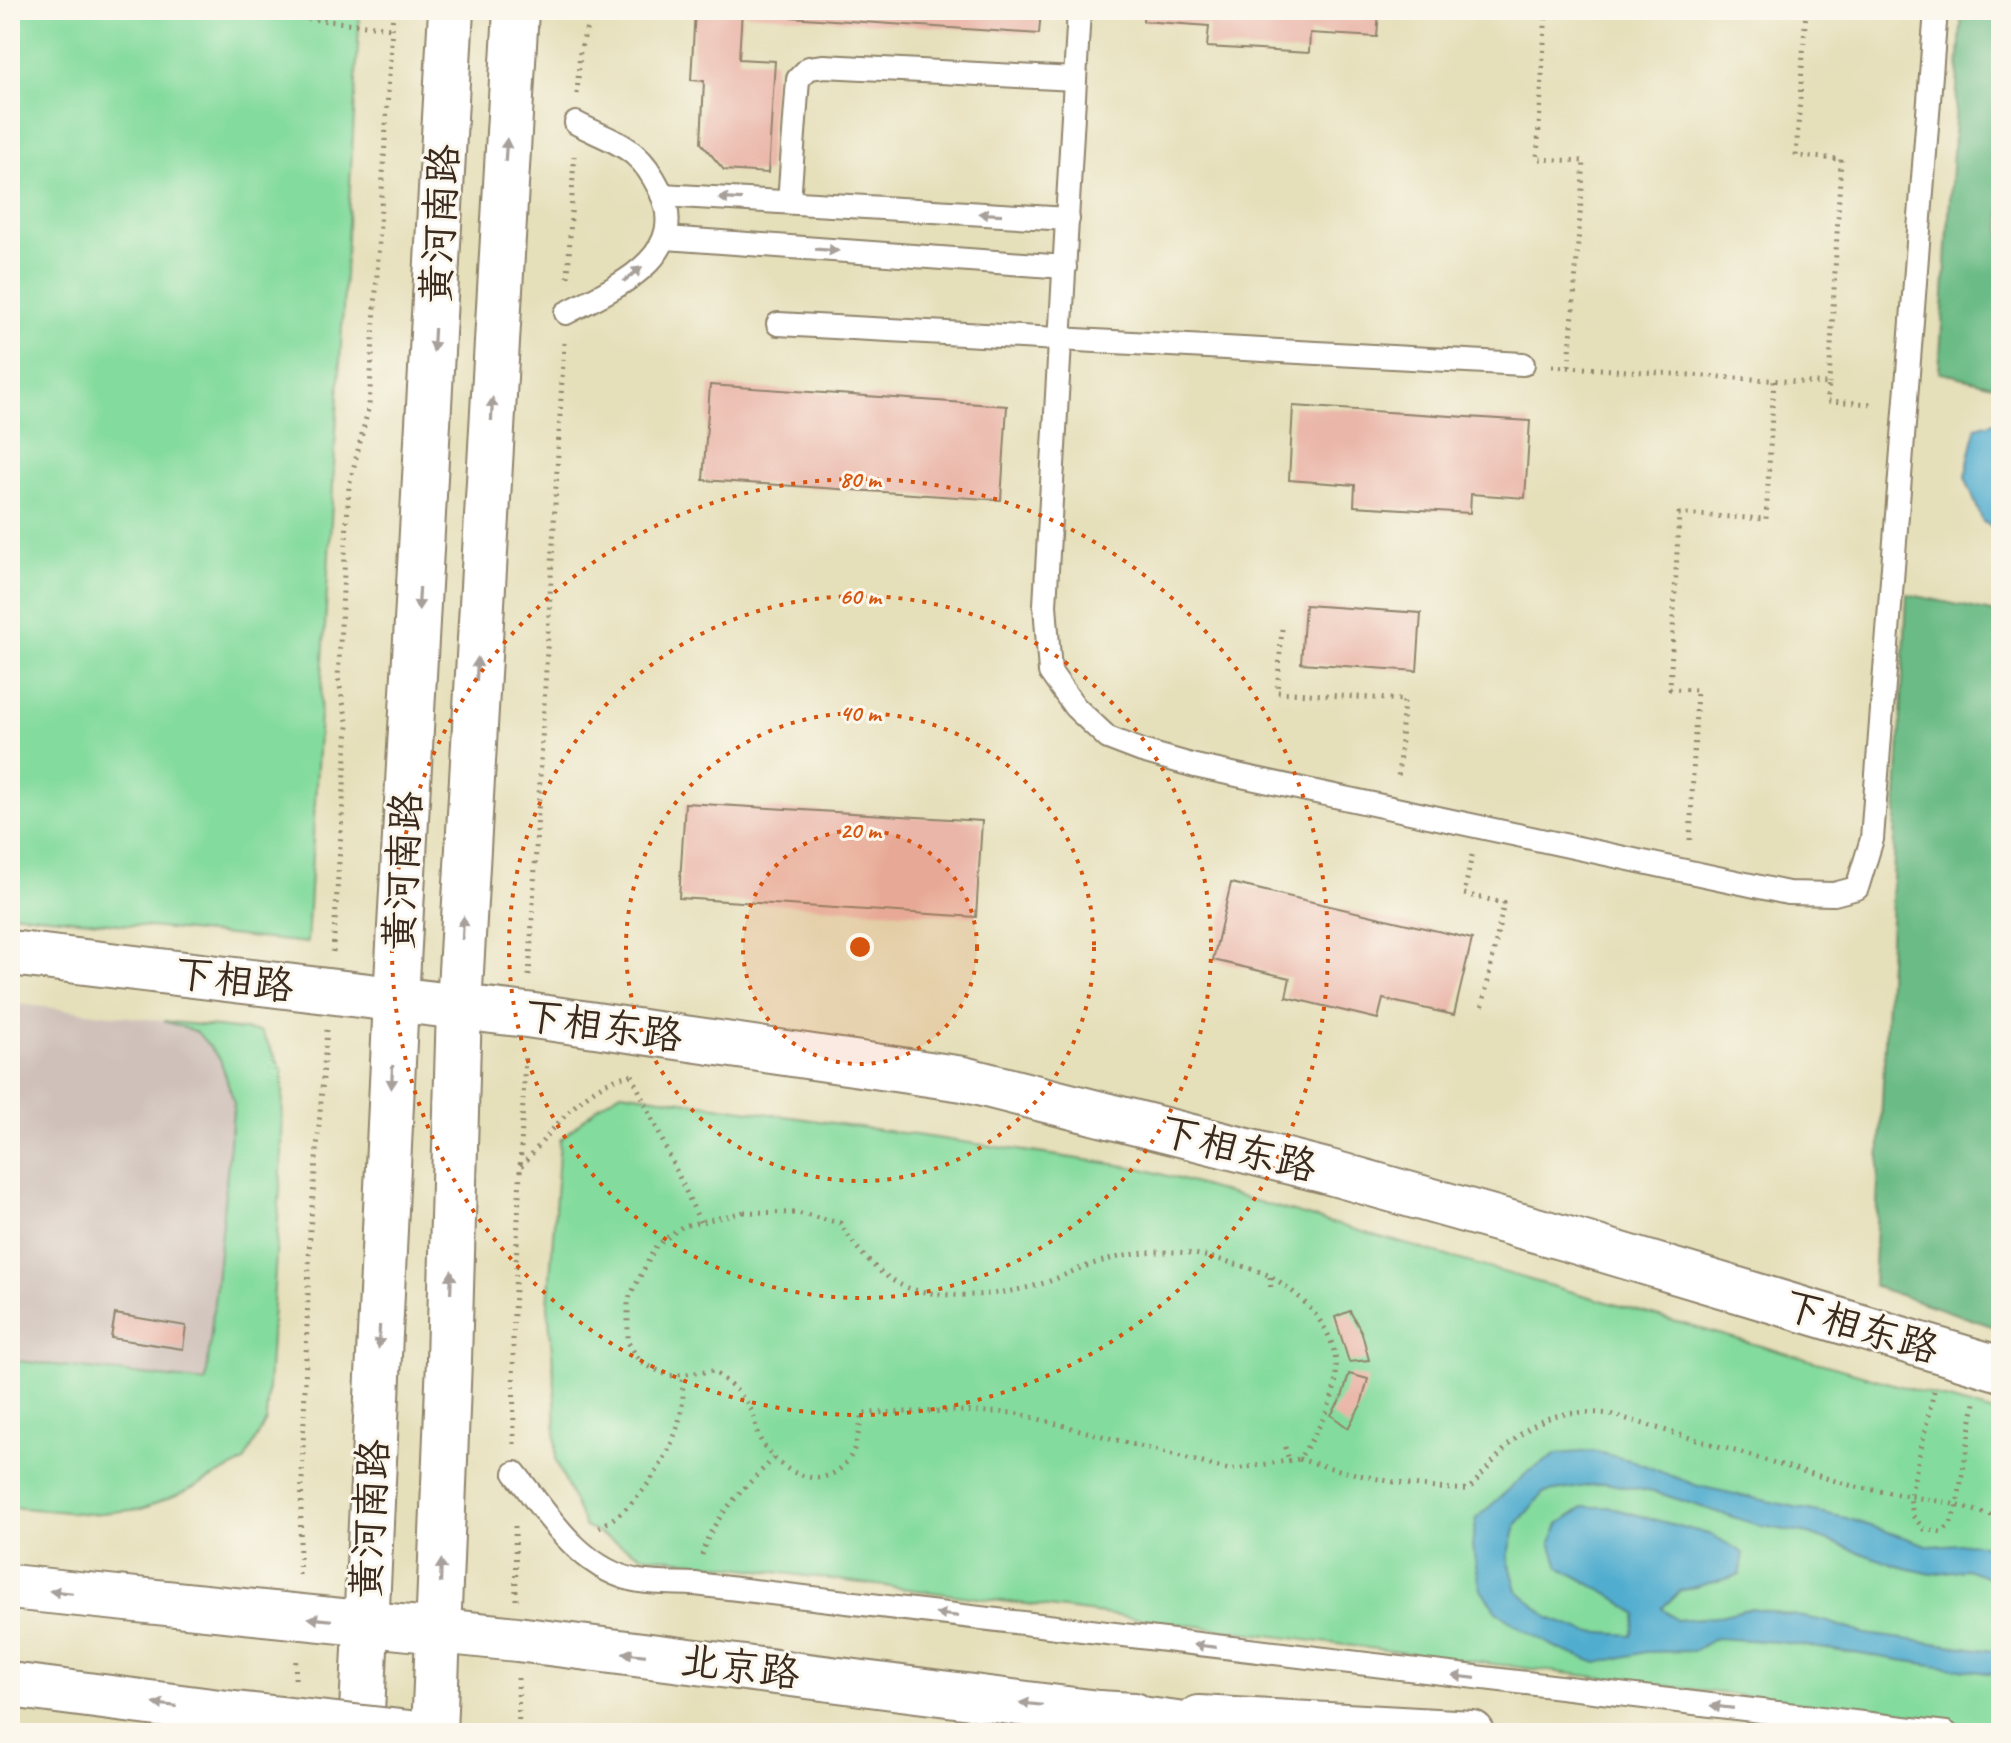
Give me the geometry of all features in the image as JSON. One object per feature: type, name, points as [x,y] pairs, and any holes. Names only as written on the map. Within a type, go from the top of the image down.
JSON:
[{"type":"main road","name":"黄河南路","points":[[361,1733],[396,999],[451,10]]},
{"type":"main road","name":"黄河南路","points":[[434,1733],[459,1006],[516,10]]},
{"type":"main road","name":"下相路","points":[[10,953],[459,1006]]},
{"type":"main road","name":"下相东路","points":[[459,1006],[963,1079],[1326,1171],[1571,1240],[1995,1385]]},
{"type":"main road","name":"北京路","points":[[10,1587],[517,1639],[1098,1713],[1472,1733]]},
{"type":"main road","points":[[10,1685],[410,1733]]},
{"type":"main road","points":[[1098,1713],[1241,1733]]},
{"type":"lane","points":[[1079,10],[1045,605],[1050,672],[1075,707],[1108,738],[1195,766],[1788,893],[1834,894],[1857,888],[1872,839],[1936,10]]},
{"type":"lane","points":[[789,202],[798,79],[809,68],[824,66],[1075,79]]},
{"type":"lane","points":[[566,313],[617,287],[653,259],[666,238],[668,208],[654,178],[635,154],[576,123]]},
{"type":"lane","points":[[662,195],[1068,219]]},
{"type":"lane","points":[[666,238],[1065,267]]},
{"type":"lane","points":[[778,324],[1523,364]]},
{"type":"lane","points":[[515,1473],[568,1541],[603,1569],[637,1581],[695,1584],[1946,1733]]},
{"type":"path","points":[[228,10],[392,28]]},
{"type":"path","points":[[295,1689],[310,1231],[348,726],[338,678],[349,486],[369,406],[393,10]]},
{"type":"path","points":[[519,1733],[513,1337],[527,1015],[580,51],[592,10]]},
{"type":"path","points":[[1546,10],[1537,159],[1584,161],[1569,367]]},
{"type":"path","points":[[1806,10],[1796,156],[1841,159],[1827,401],[1906,406]]},
{"type":"path","points":[[1523,364],[1829,384]]},
{"type":"path","points":[[1688,870],[1697,690],[1670,689],[1679,514],[1766,519],[1774,380]]},
{"type":"path","points":[[1282,629],[1277,692],[1404,700],[1396,809]]},
{"type":"path","points":[[1478,826],[1464,894],[1504,903],[1482,1009]]},
{"type":"path","points":[[521,1167],[586,1096],[607,1081],[632,1075],[648,1077]]},
{"type":"path","points":[[632,1075],[700,1222]]},
{"type":"path","points":[[1299,1459],[1316,1435],[1335,1393],[1338,1364],[1332,1338],[1313,1310],[1270,1276],[1219,1258],[1172,1251],[1136,1255],[996,1294],[953,1294],[914,1290],[876,1268],[855,1247],[840,1223],[797,1213],[744,1212],[683,1226],[656,1246],[628,1300],[628,1342],[640,1362],[669,1376],[713,1371],[735,1388],[752,1410],[760,1440],[780,1465],[810,1479],[836,1474],[851,1457],[863,1413],[957,1411],[1016,1413],[1229,1470],[1299,1459],[1340,1472],[1450,1490],[1469,1489],[1513,1440],[1543,1418],[1580,1410],[1610,1414],[1856,1487],[1957,1505],[2001,1518]]},
{"type":"path","points":[[1270,1276],[1271,1292]]},
{"type":"path","points":[[568,1541],[614,1519],[657,1474],[683,1405],[682,1375]]},
{"type":"path","points":[[1935,1386],[1910,1497],[1913,1516],[1924,1529],[1941,1532],[1950,1525],[1957,1505],[1976,1398],[1995,1385]]},
{"type":"path","points":[[1285,1447],[1289,1460]]},
{"type":"path","points":[[695,1584],[706,1539],[745,1487],[774,1458]]},
{"type":"shaded area","points":[[10,1003],[164,1021],[197,1032],[220,1059],[234,1102],[206,1382],[10,1360]]},
{"type":"green space","points":[[10,10],[360,10],[307,943],[10,913]]},
{"type":"green space","points":[[1962,10],[2001,10],[2001,387],[1939,372]]},
{"type":"green space","points":[[1907,594],[2001,614],[2001,1329],[1873,1286]]},
{"type":"green space","points":[[164,1021],[261,1032],[283,1071],[282,1155],[266,1421],[244,1462],[142,1509],[91,1514],[10,1507],[10,1360],[206,1382],[234,1102],[220,1059],[197,1032]]},
{"type":"green space","points":[[621,1092],[1140,1168],[2001,1415],[2001,1729],[642,1555],[585,1527],[556,1461],[555,1387],[548,1305],[560,1140],[597,1107]]},
{"type":"water","points":[[2001,420],[2001,531],[1983,522],[1965,477],[1976,427]]},
{"type":"water","points":[[1593,1451],[1633,1461],[1698,1486],[1846,1518],[1930,1546],[1975,1543],[2001,1550],[2001,1581],[1966,1569],[1931,1574],[1897,1566],[1809,1534],[1761,1526],[1658,1493],[1605,1483],[1543,1493],[1516,1525],[1508,1558],[1517,1590],[1549,1618],[1587,1632],[1632,1635],[1637,1615],[1617,1599],[1559,1567],[1551,1542],[1559,1524],[1584,1507],[1608,1507],[1712,1535],[1743,1553],[1740,1575],[1680,1591],[1662,1608],[1676,1620],[1715,1617],[1752,1608],[1825,1621],[1866,1634],[2001,1652],[2001,1675],[1779,1642],[1716,1638],[1693,1651],[1646,1652],[1597,1663],[1559,1649],[1523,1630],[1498,1612],[1481,1590],[1472,1545],[1477,1518],[1527,1473],[1557,1454]]},
{"type":"building","points":[[695,10],[742,10],[739,59],[775,61],[768,173],[724,170],[701,143],[704,81],[691,80]]},
{"type":"building","points":[[745,10],[1041,10],[1039,34],[745,14]]},
{"type":"building","points":[[1144,10],[1379,10],[1377,37],[1310,33],[1309,53],[1207,47],[1209,26],[1143,21]]},
{"type":"building","points":[[710,385],[1007,406],[1001,500],[703,480]]},
{"type":"building","points":[[1293,406],[1530,421],[1525,498],[1471,494],[1470,513],[1354,506],[1355,485],[1289,480]]},
{"type":"building","points":[[1305,605],[1421,613],[1417,671],[1301,663]]},
{"type":"building","points":[[685,803],[982,821],[976,917],[679,898]]},
{"type":"building","points":[[1231,883],[1472,939],[1454,1015],[1383,999],[1378,1019],[1286,997],[1290,978],[1213,960]]},
{"type":"building","points":[[1350,1311],[1362,1333],[1369,1360],[1349,1362],[1335,1317]]},
{"type":"building","points":[[115,1314],[186,1326],[183,1349],[111,1338]]},
{"type":"building","points":[[1349,1374],[1368,1379],[1361,1405],[1348,1428],[1331,1415],[1342,1397]]}]
